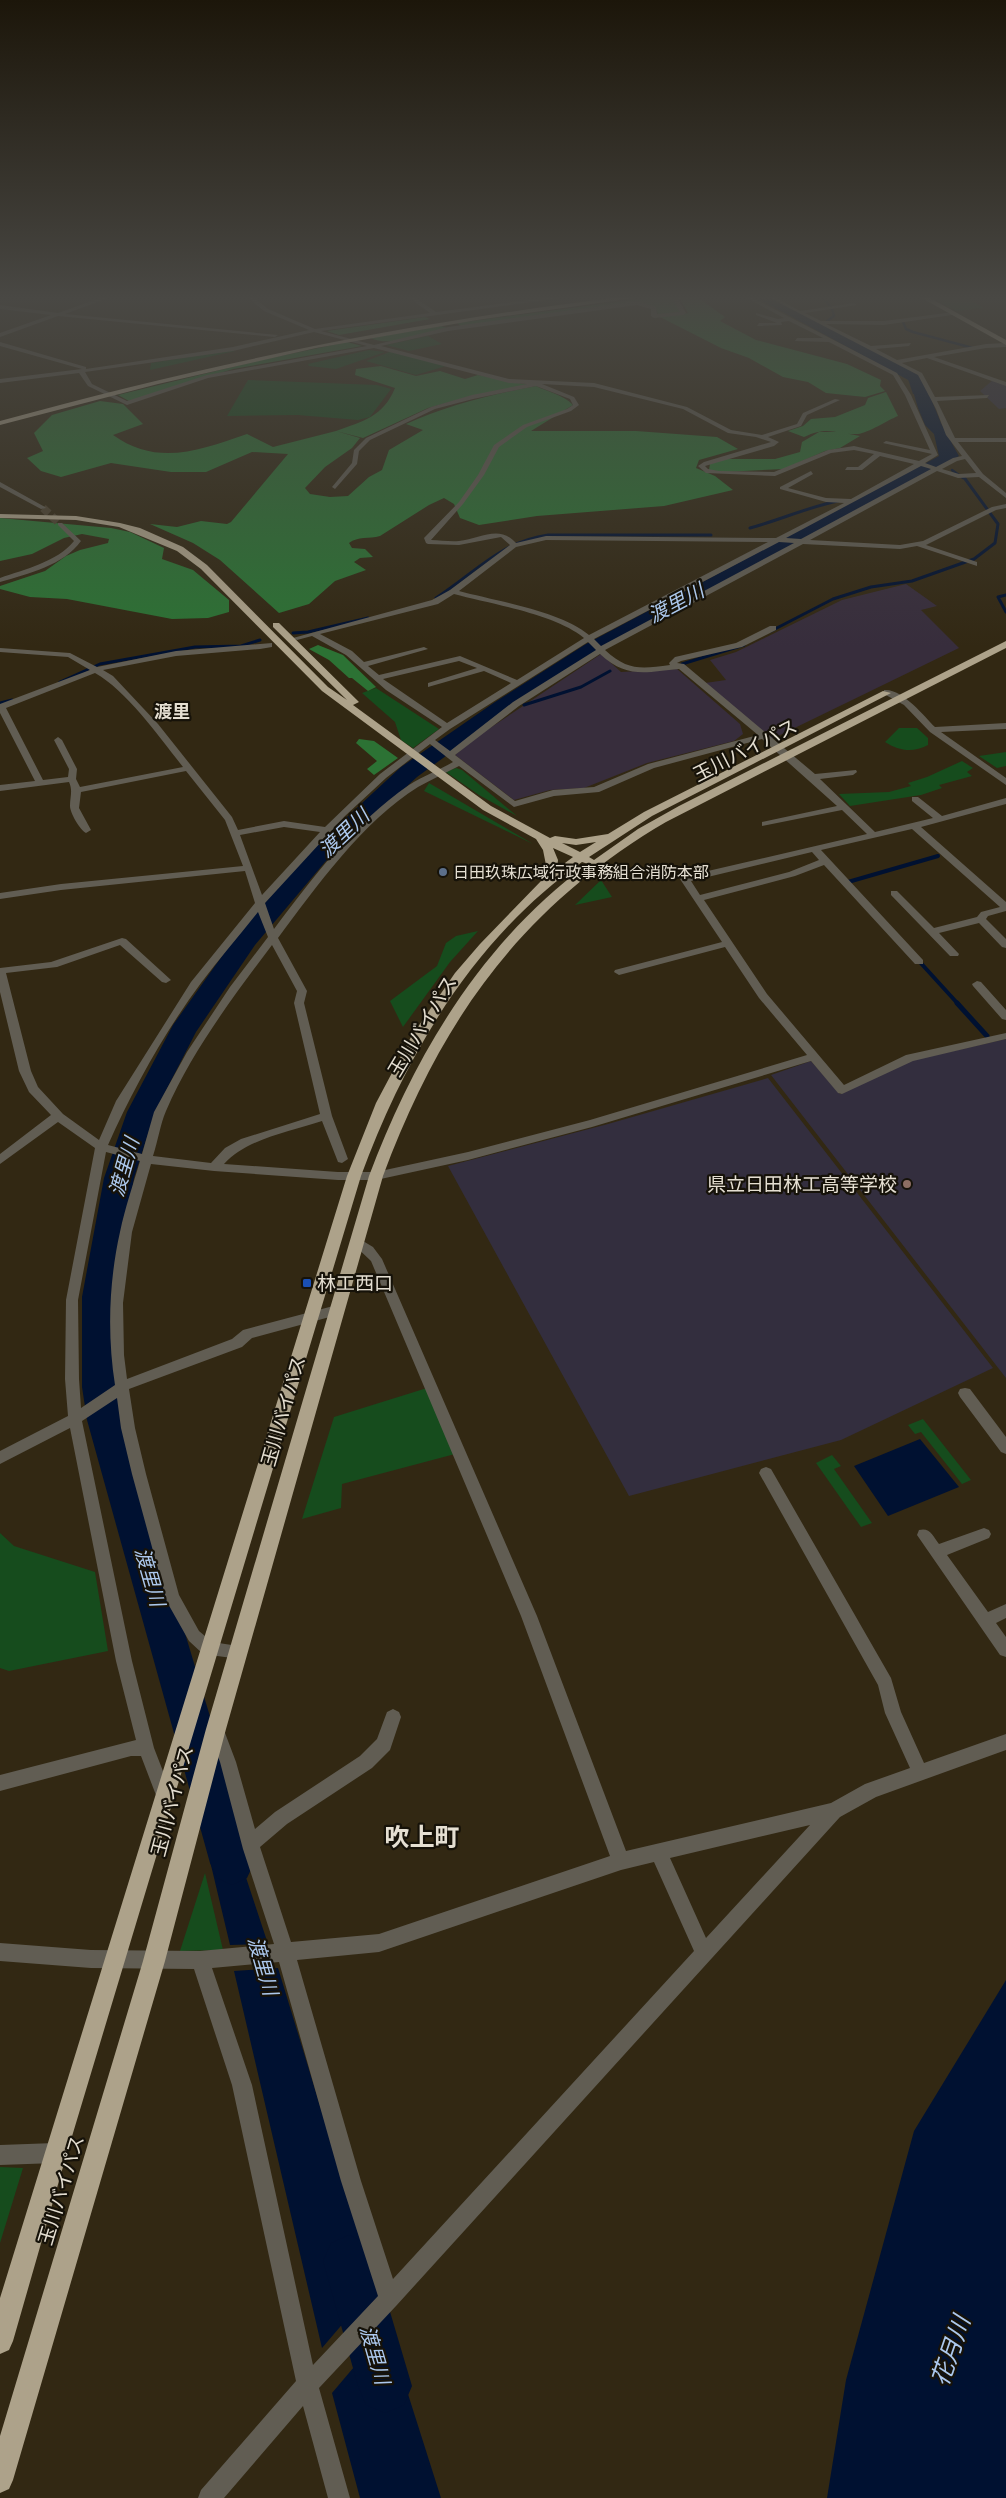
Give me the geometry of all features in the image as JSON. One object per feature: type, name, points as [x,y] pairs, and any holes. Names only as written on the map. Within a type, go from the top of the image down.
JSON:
[{"type":"highway","points":[[0,418],[17,414]]},
{"type":"highway","points":[[0,423],[36,414]]},
{"type":"highway","points":[[0,429],[51,414]]},
{"type":"highway","points":[[0,512],[68,513],[107,519],[133,524],[186,545],[213,564],[390,738]]},
{"type":"highway","points":[[0,516],[76,518],[120,525],[137,530],[180,549],[204,567],[325,689],[487,808],[595,864]]},
{"type":"highway","name":"玉川バイパス","points":[[0,2480],[154,1961],[216,1729],[376,1176],[404,1103],[428,1056],[471,990],[492,963],[543,909],[595,864],[622,844],[783,751],[893,695],[1006,634]]},
{"type":"highway","name":"玉川バイパス","points":[[893,695],[1006,644]]},
{"type":"highway","name":"玉川バイパス","points":[[0,2341],[55,2153],[310,1318],[354,1176],[376,1115],[413,1043],[455,980],[483,946],[546,883],[611,836],[696,788],[783,751]]},
{"type":"highway","points":[[534,834],[576,842],[611,836]]},
{"type":"highway","points":[[534,834],[552,852],[553,869],[546,883]]},
{"type":"street","points":[[335,487],[355,463],[357,449],[368,439],[421,414]]},
{"type":"street","points":[[512,543],[506,536],[501,535],[459,543],[428,542],[427,538],[461,503],[481,475],[496,446],[525,426],[559,414]]},
{"type":"street","points":[[695,414],[730,432],[764,436],[799,425],[807,414]]},
{"type":"street","points":[[916,414],[934,453]]},
{"type":"street","points":[[941,414],[953,440],[965,457],[981,475],[1004,494]]},
{"type":"street","points":[[764,436],[776,444],[737,453],[701,466],[706,470],[719,473],[775,474],[830,451],[854,448],[941,469],[958,476],[981,475]]},
{"type":"street","points":[[953,440],[1006,440]]},
{"type":"street","points":[[866,451],[879,443]]},
{"type":"street","points":[[886,443],[934,453]]},
{"type":"street","points":[[165,1797],[146,1748],[124,1661],[75,1419],[72,1379],[72,1300],[101,1146],[122,1101],[166,1026],[196,982],[260,903],[327,830],[384,776],[448,727],[590,638],[922,464],[934,453]]},
{"type":"street","points":[[848,466],[854,470],[878,454]]},
{"type":"street","points":[[449,756],[467,740],[516,704],[602,649],[710,593],[941,469],[956,459],[965,457]]},
{"type":"street","points":[[811,473],[782,488],[826,500],[852,501]]},
{"type":"street","points":[[0,484],[43,508]]},
{"type":"street","points":[[871,491],[888,497]]},
{"type":"street","points":[[297,638],[426,606],[453,592],[512,543],[566,537],[778,540],[900,547],[925,543],[994,508],[1006,506]]},
{"type":"street","points":[[0,580],[58,558],[76,546],[78,541],[60,524]]},
{"type":"street","points":[[917,544],[974,564]]},
{"type":"street","points":[[691,586],[710,593]]},
{"type":"street","points":[[453,592],[564,625],[590,638],[620,666],[629,670],[681,666],[813,777],[873,835]]},
{"type":"street","points":[[676,666],[673,663],[678,660],[738,646],[773,628]]},
{"type":"street","points":[[313,634],[349,654],[377,678],[448,727]]},
{"type":"street","points":[[40,783],[0,707],[54,688],[92,668],[196,651],[253,648],[269,645]]},
{"type":"street","points":[[362,665],[424,649]]},
{"type":"street","points":[[0,650],[70,655],[110,678],[190,768],[229,819],[249,868],[271,934],[302,991],[299,1003],[326,1116],[342,1159]]},
{"type":"street","points":[[377,678],[460,658],[517,683]]},
{"type":"street","points":[[431,685],[483,669]]},
{"type":"street","points":[[893,695],[933,730],[1006,782]]},
{"type":"street","points":[[933,730],[1006,726]]},
{"type":"street","points":[[430,740],[514,804],[553,794],[596,790],[651,766],[763,736]]},
{"type":"street","points":[[58,740],[73,769],[72,779],[76,790],[74,808],[86,830]]},
{"type":"street","points":[[239,1652],[209,1649],[194,1636],[172,1597],[134,1456],[117,1356],[117,1303],[126,1232],[160,1112],[192,1052],[271,934],[324,869],[382,810],[414,786],[458,763]]},
{"type":"street","points":[[76,790],[190,768]]},
{"type":"street","points":[[813,777],[853,772]]},
{"type":"street","points":[[0,788],[72,779]]},
{"type":"street","points":[[915,799],[940,819]]},
{"type":"street","points":[[1006,801],[914,826],[685,879],[763,996],[842,1090],[910,1058],[1006,1036]]},
{"type":"street","points":[[765,824],[844,807]]},
{"type":"street","points":[[235,834],[284,824],[327,830]]},
{"type":"street","points":[[914,826],[1006,907]]},
{"type":"street","points":[[815,850],[919,962]]},
{"type":"street","points":[[698,898],[792,874],[825,861]]},
{"type":"street","points":[[0,896],[61,887],[249,868]]},
{"type":"street","points":[[894,893],[954,954]]},
{"type":"street","points":[[932,932],[981,919],[984,914],[1006,907]]},
{"type":"street","points":[[981,919],[1006,945]]},
{"type":"street","points":[[166,980],[122,942],[110,944],[54,965],[0,971],[25,1071],[34,1089],[58,1116],[101,1146],[146,1159],[214,1167],[376,1176],[468,1156],[592,1123],[815,1056]]},
{"type":"street","points":[[619,972],[728,943]]},
{"type":"street","points":[[977,984],[1006,1017]]},
{"type":"street","points":[[0,1160],[58,1116]]},
{"type":"street","points":[[214,1167],[229,1151],[245,1142],[326,1116]]},
{"type":"street","points":[[358,1243],[369,1250],[376,1259],[526,1607],[621,1860]]},
{"type":"street","points":[[0,1458],[75,1419],[123,1386],[237,1344],[248,1334],[337,1310]]},
{"type":"street","points":[[965,1393],[1006,1448]]},
{"type":"street","points":[[766,1473],[885,1683],[893,1713],[920,1772]]},
{"type":"street","points":[[936,1552],[984,1534]]},
{"type":"street","points":[[924,1535],[1006,1650]]},
{"type":"street","points":[[984,1620],[1006,1611]]},
{"type":"street","points":[[251,1844],[281,1818],[366,1762],[384,1744],[393,1717]]},
{"type":"street","points":[[216,1729],[228,1762],[251,1844],[286,1954],[351,2181],[389,2299]]},
{"type":"street","points":[[209,2498],[307,2384],[327,2366],[389,2299],[834,1812],[870,1790],[1006,1742]]},
{"type":"street","points":[[0,1783],[131,1748],[146,1748]]},
{"type":"street","points":[[0,1952],[115,1960],[200,1960],[286,1954],[379,1943],[621,1860],[834,1812]]},
{"type":"street","points":[[659,1852],[704,1954]]},
{"type":"street","points":[[200,1960],[242,2085],[307,2384],[339,2498]]},
{"type":"street","points":[[0,2155],[55,2153]]},
{"type":"shaded area","points":[[906,584],[937,606],[921,610],[959,648],[772,739],[705,683],[726,680],[710,660],[736,652],[842,600]]},
{"type":"shaded area","points":[[601,654],[621,672],[677,669],[740,724],[743,734],[734,741],[647,763],[584,788],[550,790],[514,800],[455,755],[472,740]]},
{"type":"shaded area","points":[[1006,1039],[1006,1378],[771,1075],[811,1061],[840,1094],[913,1060]]},
{"type":"shaded area","points":[[768,1078],[993,1368],[841,1440],[629,1496],[448,1166],[608,1124]]},
{"type":"green space","points":[[57,414],[133,414],[143,424],[113,435],[130,445],[146,451],[163,453],[196,450],[247,434],[273,447],[336,431],[360,438],[352,448],[325,467],[305,488],[310,494],[330,497],[348,496],[369,477],[382,470],[389,450],[423,430],[406,424],[432,414],[559,414],[531,431],[636,431],[717,437],[738,449],[699,460],[696,468],[715,476],[733,490],[664,506],[537,516],[479,525],[460,518],[454,504],[444,498],[429,505],[380,536],[360,538],[349,543],[352,548],[365,549],[373,557],[360,558],[354,562],[366,570],[335,581],[309,604],[279,613],[220,560],[193,543],[150,524],[177,527],[201,521],[227,524],[231,522],[288,454],[252,452],[206,472],[171,472],[111,463],[61,477],[41,471],[27,458],[43,451],[34,433],[52,415]]},
{"type":"green space","points":[[228,414],[373,414],[370,417],[358,420],[298,415],[227,416]]},
{"type":"green space","points":[[376,414],[416,414],[363,438],[336,431]]},
{"type":"green space","points":[[844,414],[897,414],[898,416],[858,434],[826,431],[804,437],[788,431],[803,426],[811,419],[835,417]]},
{"type":"green space","points":[[819,432],[839,432],[860,436],[840,448],[825,451],[784,469],[724,472],[709,470],[710,464],[725,459],[775,459],[800,452],[802,442]]},
{"type":"green space","points":[[0,518],[111,528],[130,532],[164,548],[162,559],[193,570],[229,600],[229,612],[208,618],[172,619],[67,599],[30,597],[0,589],[0,586],[45,571],[66,556],[80,550],[108,543],[109,539],[82,534],[64,538],[32,554],[0,561]]},
{"type":"green space","points":[[318,645],[343,655],[376,687],[368,691],[352,678],[349,678],[329,660],[309,649]]},
{"type":"green space","points":[[376,688],[439,729],[413,748],[401,740],[395,722],[362,693]]},
{"type":"green space","points":[[899,728],[917,728],[928,738],[928,745],[922,748],[906,750],[885,742]]},
{"type":"green space","points":[[359,739],[374,741],[398,758],[374,775],[367,769],[377,761],[356,743]]},
{"type":"green space","points":[[1006,752],[1006,766],[997,768],[979,756]]},
{"type":"green space","points":[[962,761],[973,768],[967,772],[972,776],[939,785],[942,788],[921,795],[850,806],[839,794],[889,792],[911,786],[908,783],[927,777]]},
{"type":"green space","points":[[456,768],[462,770],[517,816],[479,795],[446,772]]},
{"type":"green space","points":[[429,783],[533,844],[424,791]]},
{"type":"green space","points":[[601,880],[612,897],[575,905]]},
{"type":"green space","points":[[478,931],[450,962],[403,1027],[390,1001],[437,966],[446,943],[456,936]]},
{"type":"green space","points":[[427,1388],[455,1454],[342,1484],[341,1508],[302,1519],[334,1417]]},
{"type":"green space","points":[[923,1419],[971,1480],[962,1484],[921,1432],[915,1434],[908,1425]]},
{"type":"green space","points":[[832,1455],[841,1466],[834,1469],[872,1523],[861,1527],[816,1463]]},
{"type":"green space","points":[[0,1533],[14,1546],[95,1572],[108,1651],[9,1671],[0,1668]]},
{"type":"green space","points":[[205,1873],[223,1950],[180,1951]]},
{"type":"green space","points":[[0,2167],[23,2168],[0,2243]]},
{"type":"water","points":[[923,414],[937,414],[943,428],[929,428]]},
{"type":"water","points":[[936,431],[945,431],[959,456],[943,466],[932,463],[943,456]]},
{"type":"water","points":[[920,1439],[959,1487],[888,1516],[854,1466]]},
{"type":"water","points":[[224,1811],[268,1944],[230,1945],[210,1861]]},
{"type":"water","points":[[278,1968],[375,2286],[322,2348],[234,1971]]},
{"type":"water","name":"花月川","points":[[1006,1980],[1006,2498],[827,2498],[846,2380],[914,2131]]},
{"type":"water","points":[[387,2328],[441,2498],[360,2498],[332,2393]]},
{"type":"waterway","name":"渡里川","points":[[232,1863],[104,1420],[99,1387],[98,1297],[119,1178],[141,1112],[183,1031],[246,940],[317,857],[409,772],[502,706],[593,648],[941,462],[947,457],[941,433],[933,425],[928,414]]},
{"type":"waterway","points":[[952,470],[963,478]]},
{"type":"waterway","points":[[771,631],[833,599],[871,587],[912,581],[974,559],[995,543],[998,524],[963,476]]},
{"type":"waterway","points":[[750,528],[838,501]]},
{"type":"waterway","points":[[436,598],[502,551],[516,544],[548,535],[711,535]]},
{"type":"waterway","points":[[1006,595],[998,597],[1006,612]]},
{"type":"waterway","points":[[293,633],[308,632],[368,618]]},
{"type":"waterway","points":[[60,682],[100,664],[195,647],[241,646],[260,640]]},
{"type":"waterway","points":[[682,664],[744,645]]},
{"type":"waterway","points":[[524,705],[581,687],[610,671]]},
{"type":"waterway","points":[[0,703],[12,700]]},
{"type":"waterway","points":[[848,882],[938,856]]},
{"type":"waterway","points":[[918,960],[959,1005]]},
{"type":"waterway","points":[[957,1003],[987,1036]]},
{"type":"waterway","name":"渡里川","points":[[349,2261],[385,2386]]},
{"type":"tunnel","points":[[43,508],[60,524]]},
{"type":"place","name":"日田玖珠広域行政事務組合消防本部","points":[[443,872]]},
{"type":"place","name":"県立日田林工高等学校","points":[[907,1184]]},
{"type":"place","name":"林工西口","points":[[307,1283]]},
{"type":"district","name":"渡里","points":[[172,712]]},
{"type":"district","name":"吹上町","points":[[422,1837]]}]
